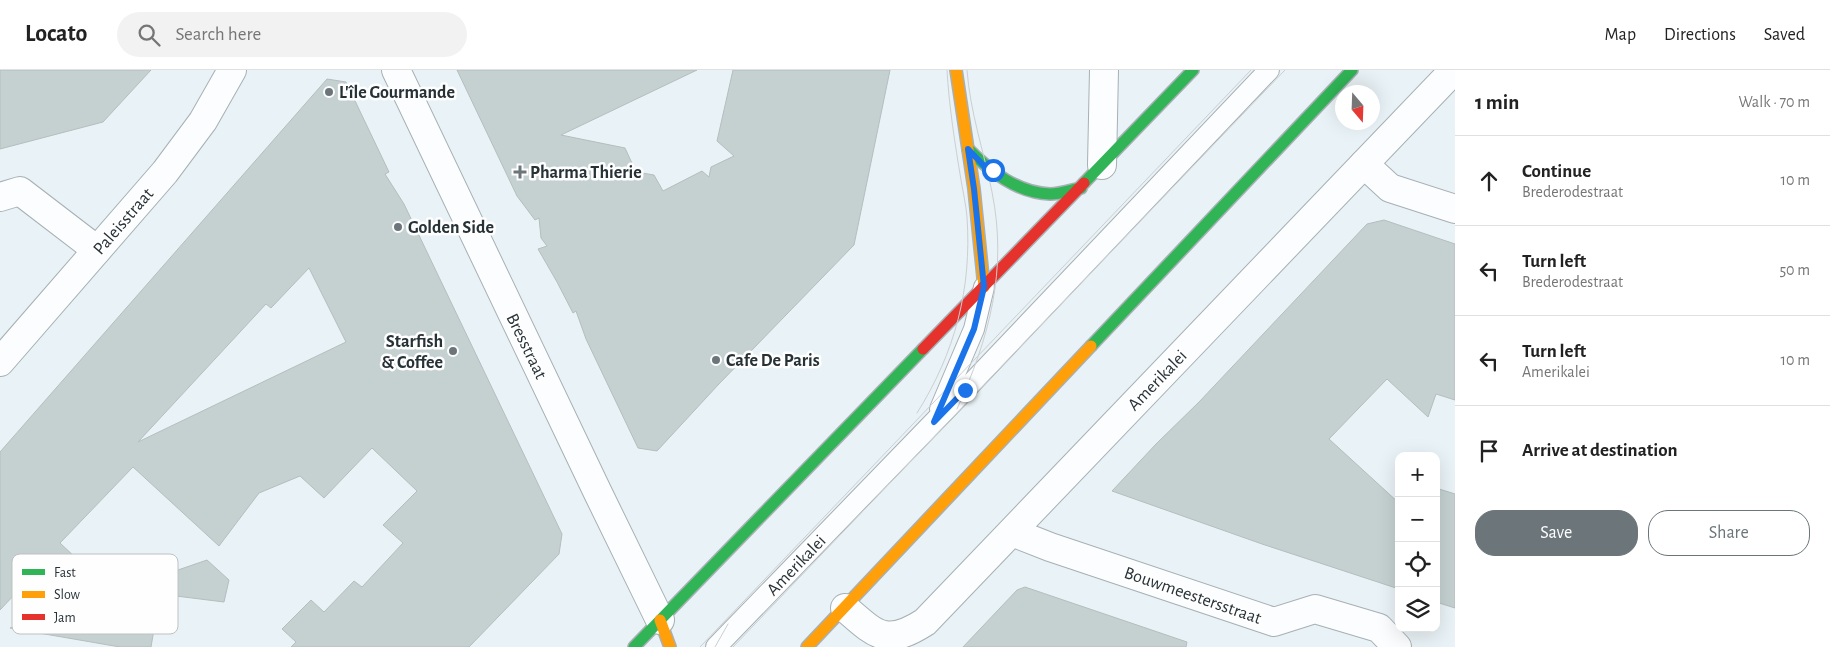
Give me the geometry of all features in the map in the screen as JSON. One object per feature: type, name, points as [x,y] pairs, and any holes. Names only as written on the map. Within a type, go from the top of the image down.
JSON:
[{"type":"main road","points":[[956,70],[974,189],[984,287]]},
{"type":"main road","points":[[634,647],[1194,70]]},
{"type":"main road","points":[[807,647],[1352,70]]},
{"type":"main road","points":[[968,149],[985,167],[1027,191],[1052,194],[1081,188]]},
{"type":"main road","points":[[660,620],[670,647]]},
{"type":"street","name":"Paleisstraat","points":[[0,362],[164,172],[203,121],[232,70]]},
{"type":"street","name":"Bresstraat","points":[[396,70],[660,620]]},
{"type":"street","points":[[1102,166],[1104,70]]},
{"type":"street","name":"Amerikalei","points":[[845,608],[876,635],[884,638],[906,635],[925,622],[1454,70]]},
{"type":"street","points":[[1364,164],[1390,188],[1455,209]]},
{"type":"street","points":[[0,197],[20,192],[96,250]]},
{"type":"street","name":"Bouwmeestersstraat","points":[[1012,532],[1274,622],[1315,609],[1379,628],[1397,647]]},
{"type":"lane","name":"Amerikalei","points":[[716,647],[934,422],[1269,70]]},
{"type":"lane","points":[[934,422],[974,329],[984,287]]},
{"type":"building","points":[[0,70],[151,70],[103,122],[0,149]]},
{"type":"building","points":[[457,70],[697,70],[561,135],[625,148],[636,172],[654,175],[663,191],[702,171],[709,177],[711,167],[734,156],[717,141],[733,70],[890,70],[854,245],[718,385],[657,451],[638,448],[586,339],[576,311],[573,313],[538,249],[547,246],[541,238],[539,218],[535,220],[517,196]]},
{"type":"building","points":[[327,79],[346,82],[389,172],[385,174],[404,204],[562,534],[559,554],[469,647],[291,647],[296,642],[282,629],[311,600],[324,612],[354,581],[362,587],[403,543],[383,525],[417,491],[372,448],[324,498],[300,476],[259,493],[219,546],[133,467],[60,543],[72,554],[12,554],[12,597],[0,610],[0,452]],"holes":[[[309,268],[346,342],[138,442],[266,304],[271,308]]]},
{"type":"building","points":[[1384,220],[1455,244],[1455,400],[1436,394],[1428,417],[1387,379],[1329,439],[1395,499],[1395,588],[1262,544],[1112,491],[1199,402],[1367,224]]},
{"type":"building","points":[[1440,489],[1455,494],[1455,608],[1440,603]]},
{"type":"building","points":[[207,560],[229,580],[224,602],[178,596],[178,570]]},
{"type":"building","points":[[1025,587],[1187,642],[1186,647],[963,647],[1017,590]]},
{"type":"building","points":[[45,634],[153,634],[151,647],[120,647]]},
{"type":"tram line","points":[[917,413],[942,367],[951,343],[958,319],[967,269],[967,217],[949,97],[947,70]]},
{"type":"tram line","points":[[957,409],[986,330],[992,304],[998,249],[992,192],[974,117],[967,70]]},
{"type":"tram line","points":[[700,647],[1251,70]]},
{"type":"tram line","points":[[733,647],[1285,70]]},
{"type":"tram line","points":[[715,647],[728,624]]},
{"type":"traffic: fast","points":[[1084,183],[1193,70]]},
{"type":"traffic: fast","points":[[1091,346],[1352,70]]},
{"type":"traffic: fast","points":[[968,149],[995,173],[1026,190],[1050,194],[1081,188]]},
{"type":"traffic: fast","points":[[634,647],[923,349]]},
{"type":"traffic: slow","points":[[956,70],[974,189],[984,287]]},
{"type":"traffic: slow","points":[[807,647],[1091,346]]},
{"type":"traffic: slow","points":[[660,620],[670,647]]},
{"type":"traffic: jam","points":[[923,349],[1084,183]]},
{"type":"place","name":"L'île Gourmande","points":[[329,92]]},
{"type":"place","name":"Pharma Thierie","points":[[520,172]]},
{"type":"place","name":"Golden Side","points":[[398,227]]},
{"type":"place","name":"Starfish & Coffee","points":[[453,351]]},
{"type":"place","name":"Cafe De Paris","points":[[716,360]]},
{"type":"route","points":[[965,390],[934,422],[974,329],[984,287],[968,149],[985,167],[993,170]]}]
